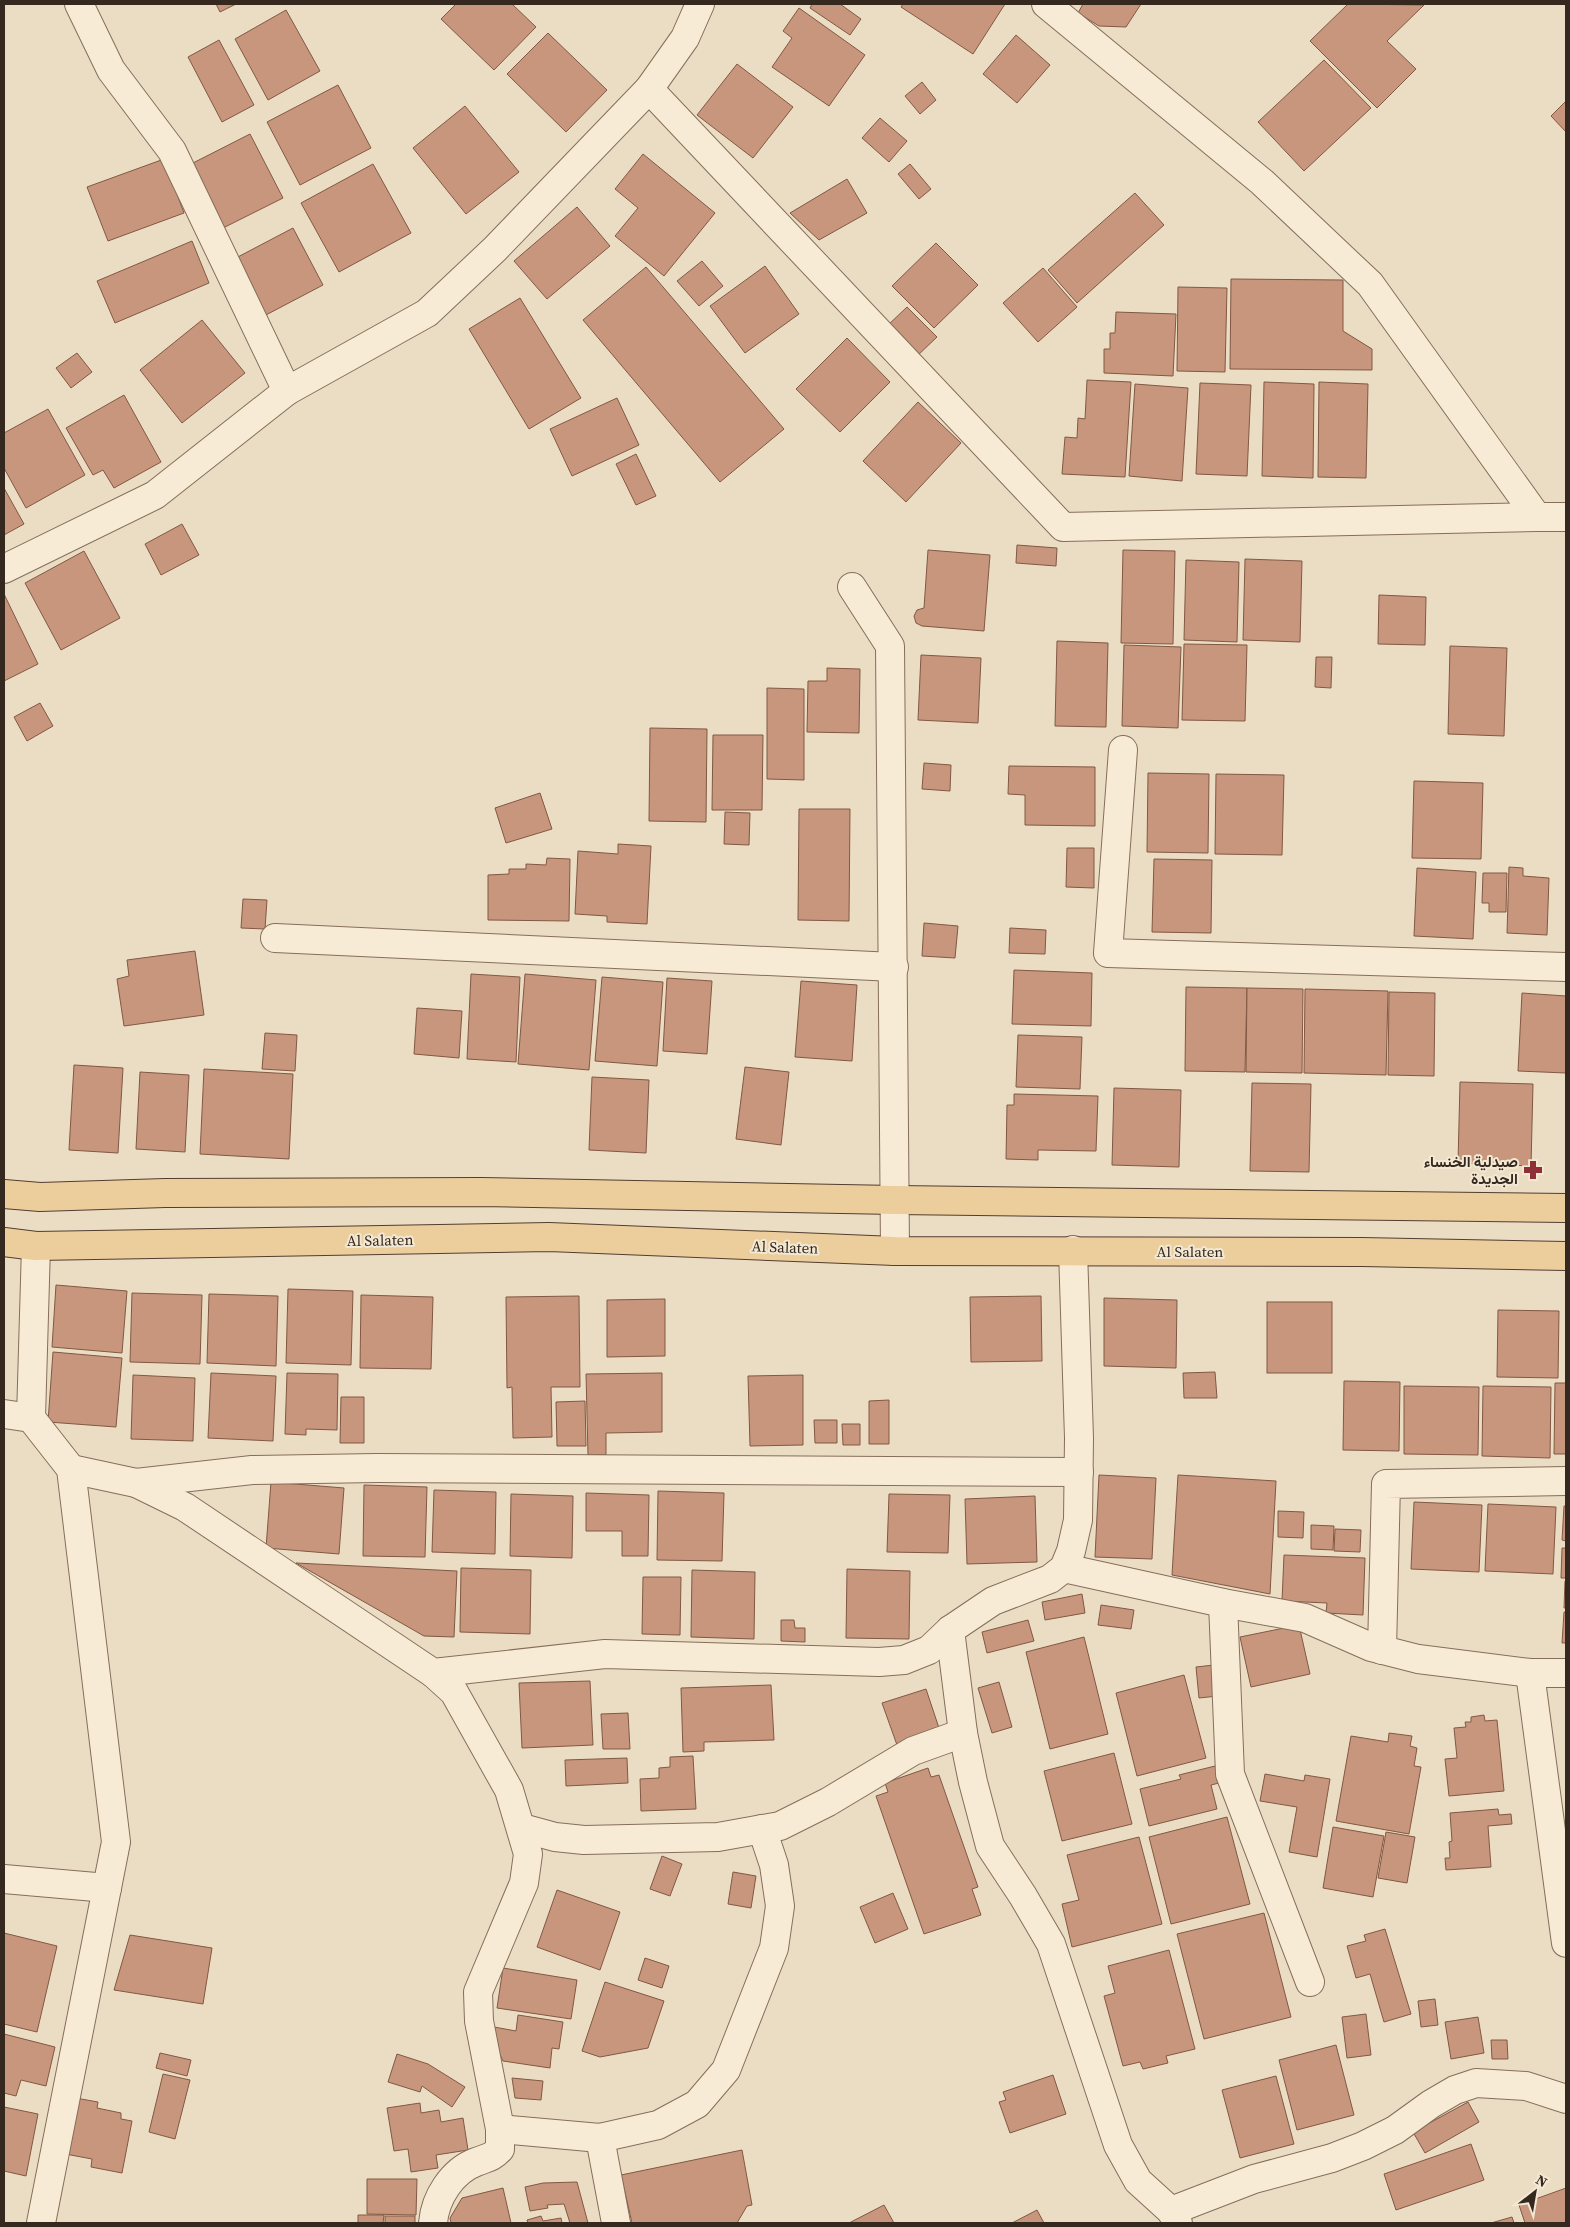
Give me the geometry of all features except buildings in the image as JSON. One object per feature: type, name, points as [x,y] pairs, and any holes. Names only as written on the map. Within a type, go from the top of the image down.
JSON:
[{"type":"main road","points":[[4,1194],[40,1197],[175,1193],[481,1192],[895,1200],[1566,1208]]},
{"type":"main road","name":"Al Salaten","points":[[4,1242],[36,1246],[549,1237],[895,1251],[1073,1250],[1566,1256]]},
{"type":"street","points":[[79,4],[111,70],[172,152],[287,391]]},
{"type":"street","points":[[4,569],[156,495],[287,391],[427,313],[495,249],[648,88],[685,38],[700,4]]},
{"type":"street","points":[[1046,4],[1262,182],[1370,284],[1537,517]]},
{"type":"street","points":[[648,88],[1063,527],[1566,517]]},
{"type":"street","points":[[852,587],[890,646],[895,1251]]},
{"type":"street","points":[[1123,750],[1108,953],[1566,966]]},
{"type":"street","points":[[274,938],[894,967]]},
{"type":"street","points":[[36,1246],[31,1418],[71,1469],[116,1842],[41,2223]]},
{"type":"street","points":[[433,1674],[605,1654],[879,1662],[904,1660],[929,1650],[950,1630],[993,1601],[1050,1579],[1064,1568],[1071,1551],[1078,1520],[1079,1472],[1073,1250]]},
{"type":"street","points":[[4,1414],[31,1418]]},
{"type":"street","points":[[136,1482],[252,1470],[348,1468],[1079,1472]]},
{"type":"street","points":[[71,1469],[136,1482],[185,1507],[433,1674],[454,1692],[510,1790],[528,1854],[524,1883],[478,1992],[479,2021],[500,2129],[500,2149],[492,2157],[474,2162],[454,2176],[441,2194],[433,2223]]},
{"type":"street","points":[[1382,1650],[1386,1484],[1566,1481]]},
{"type":"street","points":[[1064,1568],[1223,1603],[1304,1618],[1351,1639],[1382,1650],[1418,1659],[1530,1673],[1566,1673]]},
{"type":"street","points":[[1223,1603],[1230,1774],[1310,1982]]},
{"type":"street","points":[[950,1630],[963,1733],[973,1782],[990,1846],[1023,1896],[1051,1944],[1118,2144],[1138,2181],[1174,2217],[1254,2180],[1332,2158],[1363,2146],[1395,2130],[1431,2104],[1456,2090],[1476,2084],[1526,2086],[1566,2100]]},
{"type":"street","points":[[1530,1673],[1566,1943]]},
{"type":"street","points":[[522,1828],[555,1837],[584,1840],[718,1837],[780,1826],[820,1806],[914,1751],[963,1733]]},
{"type":"street","points":[[500,2129],[600,2138],[658,2125],[697,2104],[726,2070],[774,1948],[780,1906],[774,1865],[762,1829]]},
{"type":"street","points":[[4,1879],[107,1888]]},
{"type":"street","points":[[600,2138],[616,2223]]},
{"type":"place","name":"صيدلية الخنساء الجديدة","points":[[1533,1170]]}]
